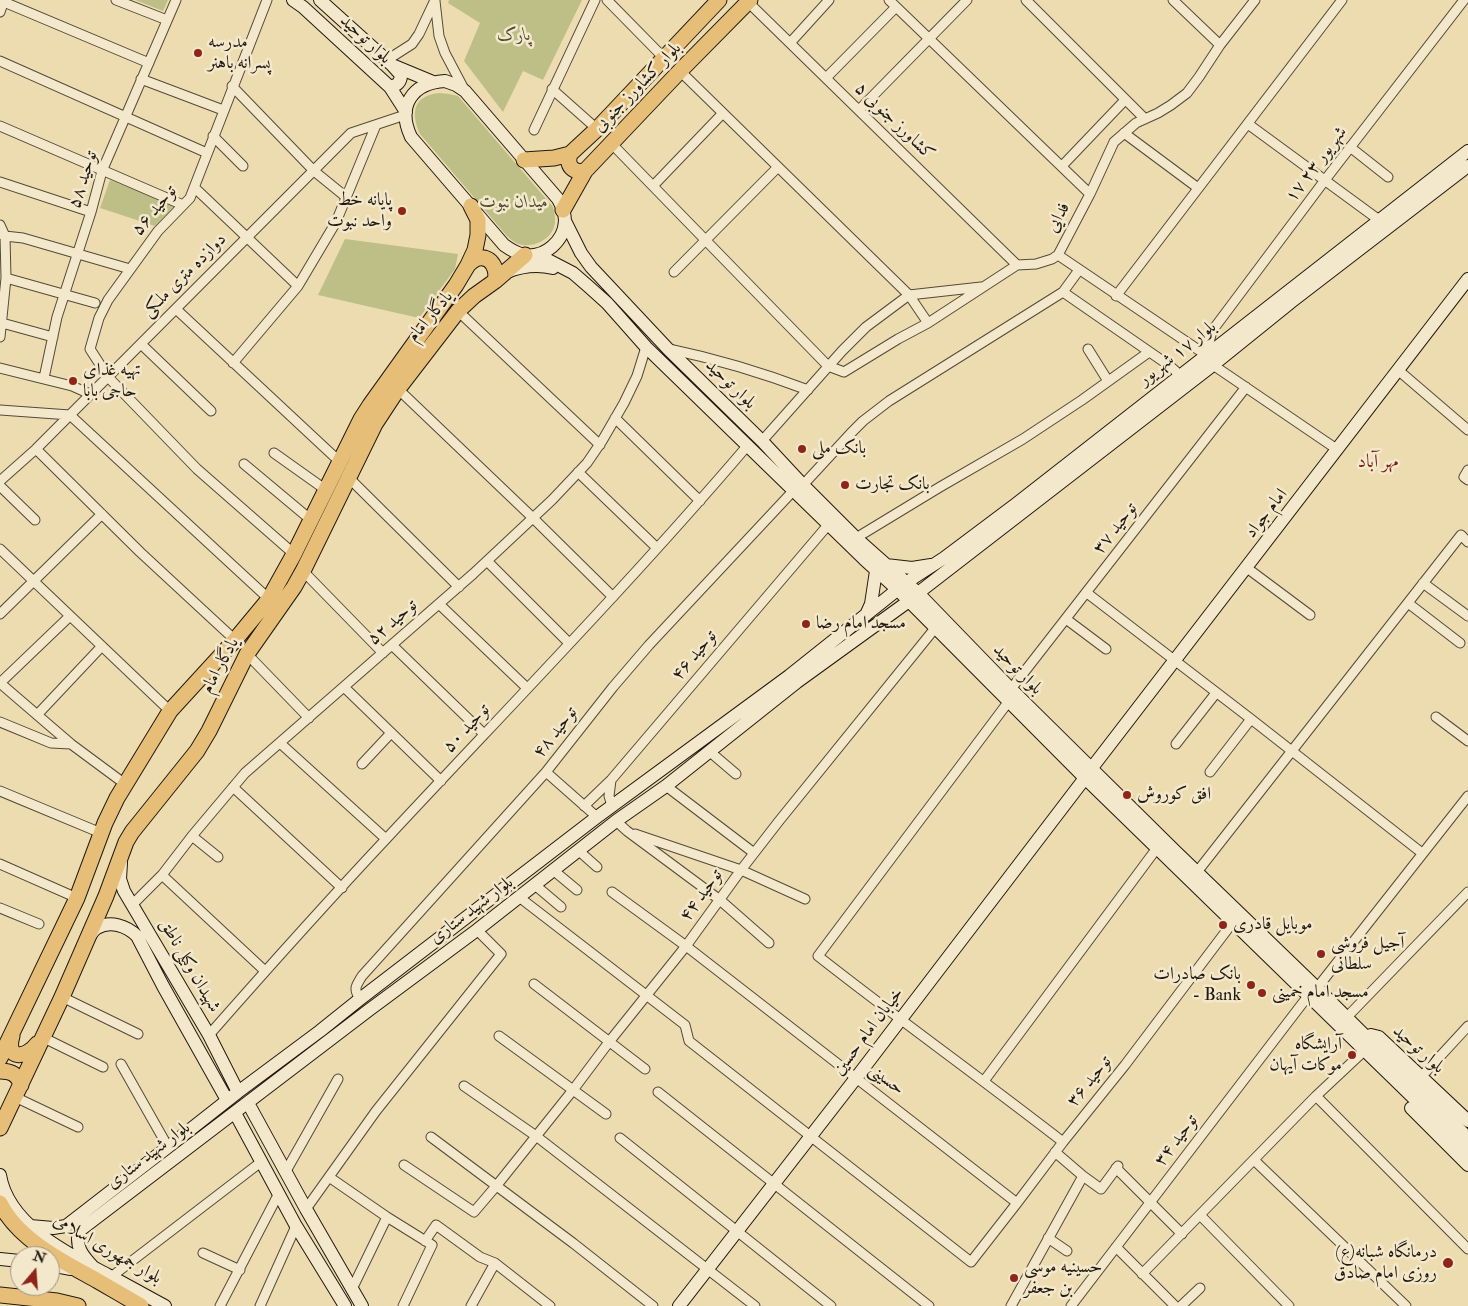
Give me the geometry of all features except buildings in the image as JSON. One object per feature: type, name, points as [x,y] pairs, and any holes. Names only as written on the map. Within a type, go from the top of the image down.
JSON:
[{"type":"main road","name":"بلوار توحید","points":[[293,0],[303,6],[390,86],[405,114]]},
{"type":"main road","name":"بلوار توحید","points":[[320,0],[390,62],[433,82]]},
{"type":"main road","name":"بلوار کشاورز جنوبی","points":[[570,154],[597,129],[719,0]]},
{"type":"main road","name":"بلوار کشاورز جنوبی","points":[[564,216],[585,171],[749,1]]},
{"type":"main road","points":[[390,62],[401,75],[399,84],[390,86]]},
{"type":"main road","points":[[445,81],[466,91],[558,199],[564,216],[562,233],[557,243],[548,250],[530,255],[514,252],[504,245],[412,137],[406,127],[405,114],[407,104],[413,94],[422,86],[433,82],[445,81]]},
{"type":"main road","name":"بلوار ۱۷ شهریور","points":[[903,586],[944,563],[1209,360],[1379,220],[1468,151]]},
{"type":"main road","points":[[524,160],[554,158],[570,154]]},
{"type":"main road","points":[[570,154],[568,160],[570,166],[579,172],[585,171]]},
{"type":"main road","name":"بلوار ۱۷ شهریور","points":[[914,597],[937,578],[944,563],[1023,498],[1180,375],[1209,360],[1291,302],[1468,166]]},
{"type":"main road","name":"یادگار امام","points":[[0,1058],[77,898],[101,833],[125,784],[170,712],[269,599],[312,520],[370,405],[446,299],[468,264],[475,250],[478,235],[478,220],[470,206]]},
{"type":"main road","name":"بلوار توحید","points":[[564,216],[581,253],[591,267],[668,349],[762,441],[828,525],[903,586],[1088,773],[1157,848],[1233,922],[1313,992],[1347,1017],[1360,1046]]},
{"type":"main road","name":"بلوار توحید","points":[[530,255],[548,260],[573,273],[588,286],[607,303],[646,347],[748,445],[856,538],[881,568]]},
{"type":"main road","name":"یادگار امام","points":[[0,1128],[62,997],[106,896],[126,842],[197,751],[209,731],[247,654],[303,571],[375,424],[398,389],[458,311],[474,296],[530,255]]},
{"type":"main road","points":[[468,264],[480,258],[489,260],[495,268],[496,277],[525,266],[540,266],[563,271],[588,286]]},
{"type":"main road","name":"امام جواد","points":[[1088,773],[1468,279]]},
{"type":"main road","points":[[866,615],[881,568],[912,568],[944,563]]},
{"type":"main road","points":[[887,616],[908,612],[931,614],[937,578]]},
{"type":"main road","name":"بلوار شهید ستاری","points":[[66,1226],[612,806],[789,676],[903,586]]},
{"type":"main road","name":"بلوار شهید ستاری","points":[[79,1231],[477,930],[616,821],[666,786],[797,682],[914,597]]},
{"type":"main road","name":"بلوار توحید","points":[[931,614],[936,627],[1010,695]]},
{"type":"main road","name":"بلوار توحید","points":[[1088,773],[1197,872],[1313,992],[1468,1165]]},
{"type":"main road","name":"خیابان امام حسین","points":[[679,1306],[856,1078],[1088,773]]},
{"type":"main road","name":"شهیدان وکیلی ناطق","points":[[121,855],[120,879],[124,890],[209,1035],[238,1092]]},
{"type":"main road","name":"شهیدان وکیلی ناطق","points":[[88,937],[97,929],[111,924],[125,927],[137,936],[163,986],[228,1100]]},
{"type":"main road","points":[[360,999],[369,1010]]},
{"type":"main road","points":[[13,1032],[9,1044],[10,1049],[22,1055],[33,1050],[42,1037]]},
{"type":"main road","name":"بلوار توحید","points":[[1360,1046],[1378,1037],[1422,1076],[1468,1121]]},
{"type":"main road","points":[[1360,1046],[1428,1106],[1468,1138]]},
{"type":"main road","points":[[1360,1046],[1428,1106],[1468,1151]]},
{"type":"main road","points":[[213,1074],[216,1076],[222,1075],[226,1069]]},
{"type":"main road","points":[[0,1071],[14,1073],[19,1078],[18,1091]]},
{"type":"main road","points":[[248,1103],[362,1306]]},
{"type":"main road","points":[[235,1113],[278,1195],[345,1306]]},
{"type":"main road","name":"بلوار جمهوری اسلامی","points":[[0,1175],[8,1199],[30,1226],[66,1252],[165,1306]]},
{"type":"main road","points":[[0,1203],[14,1223],[53,1257],[136,1303]]},
{"type":"main road","points":[[30,1226],[53,1228],[66,1226],[65,1230],[70,1236],[79,1231]]},
{"type":"main road","points":[[79,1231],[77,1244],[83,1256],[94,1268]]},
{"type":"main road","name":"بلوار جمهوری اسلامی","points":[[60,1267],[78,1271]]},
{"type":"main road","points":[[0,1295],[57,1301],[78,1306]]},
{"type":"street","points":[[116,0],[167,20]]},
{"type":"street","name":"توحید ۵۸","points":[[44,378],[64,294],[102,171],[176,0]]},
{"type":"street","name":"توحید ۵۶","points":[[108,377],[90,349],[99,318],[108,300],[158,231],[190,198],[266,0]]},
{"type":"street","points":[[390,62],[412,44],[419,34],[435,0]]},
{"type":"street","points":[[435,0],[439,36],[445,53],[466,91]]},
{"type":"street","points":[[534,130],[595,0]]},
{"type":"street","points":[[607,0],[664,58]]},
{"type":"street","points":[[790,43],[829,0]]},
{"type":"street","points":[[859,110],[967,0]]},
{"type":"street","points":[[1026,0],[1145,120]]},
{"type":"street","points":[[1173,0],[1220,45]]},
{"type":"street","name":"فدایی","points":[[828,366],[844,372],[928,323],[1017,265],[1036,264],[1058,255],[1090,194],[1114,142],[1136,123],[1172,105],[1187,92],[1255,0]]},
{"type":"street","points":[[1116,296],[1342,0]]},
{"type":"street","name":"۱۷ شهریور ۲۳","points":[[1209,360],[1212,331],[1325,180],[1464,0]]},
{"type":"street","points":[[0,12],[4,1],[149,63]]},
{"type":"street","name":"کشاورز جنوبی ۵","points":[[749,1],[1017,265]]},
{"type":"street","points":[[826,78],[892,3],[1090,194]]},
{"type":"street","points":[[0,61],[206,153]]},
{"type":"street","points":[[680,71],[909,295],[928,323]]},
{"type":"street","points":[[141,80],[223,110]]},
{"type":"street","points":[[232,86],[314,171],[346,197]]},
{"type":"street","points":[[552,89],[597,129]]},
{"type":"street","points":[[1062,166],[1126,100]]},
{"type":"street","points":[[653,186],[723,113]]},
{"type":"street","name":"دوازده متری ملکی","points":[[0,481],[36,449],[351,133],[405,114]]},
{"type":"street","points":[[1248,124],[1379,220]]},
{"type":"street","points":[[233,364],[298,286],[336,222],[376,125]]},
{"type":"street","points":[[0,126],[183,205]]},
{"type":"street","points":[[1124,133],[1198,188]]},
{"type":"street","points":[[213,136],[243,166]]},
{"type":"street","points":[[611,143],[828,366]]},
{"type":"street","points":[[1350,148],[1388,176]]},
{"type":"street","points":[[674,272],[778,167]]},
{"type":"street","points":[[0,182],[90,212]]},
{"type":"street","points":[[195,188],[298,286]]},
{"type":"street","points":[[0,225],[6,278],[1,300],[2,323],[0,337]]},
{"type":"street","points":[[2,235],[23,238],[130,269]]},
{"type":"street","points":[[1058,255],[1338,450]]},
{"type":"street","points":[[1079,270],[1063,292],[1170,366],[1180,375]]},
{"type":"street","points":[[6,278],[95,303]]},
{"type":"street","points":[[762,441],[828,366],[866,327],[909,295],[984,286]]},
{"type":"street","name":"توحید ۴۸","points":[[360,999],[355,993],[362,976],[546,772],[613,687],[649,645],[851,432],[889,400],[1063,292]]},
{"type":"street","points":[[176,309],[340,462]]},
{"type":"street","points":[[458,311],[600,445]]},
{"type":"street","points":[[2,323],[53,337]]},
{"type":"street","points":[[141,344],[212,411]]},
{"type":"street","name":"توحید ۵۲","points":[[132,904],[162,875],[245,773],[459,587],[533,518],[587,463],[600,445],[637,376],[646,347]]},
{"type":"street","points":[[1088,348],[1108,382]]},
{"type":"street","points":[[668,349],[765,374],[808,390]]},
{"type":"street","points":[[856,538],[940,486],[1023,439],[1149,352]]},
{"type":"street","points":[[0,368],[72,386],[90,394]]},
{"type":"street","points":[[1398,370],[1468,430]]},
{"type":"street","points":[[108,377],[197,469],[294,554]]},
{"type":"street","name":"توحید ۳۷","points":[[900,1020],[818,956],[1066,619],[1246,387]]},
{"type":"street","points":[[398,389],[533,518],[612,597]]},
{"type":"street","points":[[0,410],[70,415],[269,599]]},
{"type":"street","points":[[615,418],[700,501]]},
{"type":"street","name":"توحید ۵۰","points":[[209,1035],[386,839],[700,501],[748,445]]},
{"type":"street","points":[[36,449],[140,552],[235,640]]},
{"type":"street","points":[[274,453],[326,490]]},
{"type":"street","points":[[244,464],[312,520]]},
{"type":"street","points":[[1468,470],[1464,477],[1468,480]]},
{"type":"street","points":[[578,472],[657,548]]},
{"type":"street","points":[[349,478],[459,587]]},
{"type":"street","points":[[0,486],[34,520]]},
{"type":"street","points":[[0,614],[102,514]]},
{"type":"street","name":"توحید ۴۶","points":[[584,806],[611,780],[828,525]]},
{"type":"street","points":[[1197,872],[1461,535],[1468,542]]},
{"type":"street","points":[[0,549],[170,712]]},
{"type":"street","points":[[487,561],[570,643]]},
{"type":"street","points":[[1247,568],[1310,614]]},
{"type":"street","points":[[303,571],[383,653]]},
{"type":"street","points":[[1423,583],[1468,616]]},
{"type":"street","points":[[1087,593],[1422,853]]},
{"type":"street","points":[[1408,603],[1460,644]]},
{"type":"street","points":[[439,604],[527,688]]},
{"type":"street","points":[[70,616],[0,683],[71,744],[125,784]]},
{"type":"street","points":[[1066,619],[1106,649]]},
{"type":"street","name":"توحید ۴۴","points":[[404,1165],[474,1212],[497,1186],[648,995],[779,821],[936,627]]},
{"type":"street","points":[[392,645],[484,734]]},
{"type":"street","points":[[37,715],[102,646]]},
{"type":"street","points":[[247,654],[309,718]]},
{"type":"street","points":[[344,687],[441,782]]},
{"type":"street","points":[[1176,744],[1216,692]]},
{"type":"street","points":[[1436,717],[1468,741]]},
{"type":"street","points":[[1210,772],[1251,719]]},
{"type":"street","points":[[0,722],[50,743],[71,744]]},
{"type":"street","points":[[362,764],[390,733]]},
{"type":"street","points":[[280,743],[386,839]]},
{"type":"street","points":[[709,752],[736,774]]},
{"type":"street","points":[[546,772],[597,818]]},
{"type":"street","points":[[611,780],[609,796],[612,806]]},
{"type":"street","points":[[666,786],[754,853]]},
{"type":"street","points":[[233,787],[342,888]]},
{"type":"street","points":[[0,790],[101,833]]},
{"type":"street","name":"توحید ۳۴","points":[[1071,1306],[1313,992],[1468,796]]},
{"type":"street","points":[[616,821],[720,900],[770,942]]},
{"type":"street","points":[[627,831],[741,870],[805,899]]},
{"type":"street","points":[[192,836],[218,857]]},
{"type":"street","points":[[984,1081],[1157,848]]},
{"type":"street","points":[[578,850],[597,867]]},
{"type":"street","points":[[0,864],[77,898]]},
{"type":"street","points":[[553,870],[577,890]]},
{"type":"street","points":[[162,875],[265,971]]},
{"type":"street","points":[[535,885],[561,907]]},
{"type":"street","name":"حسینی","points":[[612,892],[686,946],[1017,1203]]},
{"type":"street","points":[[1347,1017],[1468,892]]},
{"type":"street","points":[[519,897],[685,1025],[689,1041],[811,1136]]},
{"type":"street","points":[[0,908],[39,924]]},
{"type":"street","name":"توحید ۳۶","points":[[811,1136],[971,1262],[1233,922]]},
{"type":"street","points":[[306,1209],[376,1111],[501,954],[477,930]]},
{"type":"street","points":[[534,984],[646,1069]]},
{"type":"street","points":[[62,997],[138,1034]]},
{"type":"street","points":[[900,1020],[1063,1142]]},
{"type":"street","points":[[1422,1076],[1468,1026]]},
{"type":"street","points":[[499,1036],[606,1114]]},
{"type":"street","points":[[42,1037],[103,1067]]},
{"type":"street","points":[[1142,1274],[1316,1096],[1360,1046]]},
{"type":"street","points":[[121,1064],[168,1148]]},
{"type":"street","points":[[286,1171],[338,1079]]},
{"type":"street","points":[[464,1086],[536,1136],[755,1306]]},
{"type":"street","points":[[18,1091],[78,1128]]},
{"type":"street","points":[[658,1092],[929,1306]]},
{"type":"street","points":[[1316,1096],[1468,1249]]},
{"type":"street","points":[[431,1137],[573,1242],[653,1306]]},
{"type":"street","points":[[620,1138],[831,1306]]},
{"type":"street","points":[[1055,1152],[1101,1189],[1117,1167],[1182,1234]]},
{"type":"street","points":[[1254,1160],[1406,1306]]},
{"type":"street","points":[[111,1277],[261,1162]]},
{"type":"street","points":[[1011,1306],[1083,1176]]},
{"type":"street","points":[[329,1177],[429,1243]]},
{"type":"street","points":[[220,1306],[278,1195]]},
{"type":"street","points":[[1200,1215],[1289,1306]]},
{"type":"street","points":[[352,1289],[387,1217]]},
{"type":"street","points":[[403,1306],[436,1225],[480,1257],[496,1263],[550,1306]]},
{"type":"street","points":[[260,1306],[296,1226]]},
{"type":"street","points":[[1048,1238],[1067,1251]]},
{"type":"street","points":[[1116,1248],[1172,1303]]},
{"type":"street","points":[[203,1253],[240,1270]]},
{"type":"street","points":[[471,1306],[496,1263]]},
{"type":"street","points":[[1181,1306],[1200,1288]]},
{"type":"street","points":[[1161,1306],[1172,1303]]},
{"type":"green space","points":[[135,0],[168,0],[163,11]]},
{"type":"green space","name":"پارک","points":[[449,0],[582,0],[543,80],[523,71],[503,112],[464,61],[480,23],[448,3]]},
{"type":"green space","name":"میدان نبوت","points":[[440,93],[458,96],[553,207],[555,225],[553,231],[545,239],[534,244],[523,245],[510,239],[420,134],[415,119],[416,106],[424,97]]},
{"type":"green space","points":[[110,180],[175,205],[155,226],[100,208]]},
{"type":"green space","points":[[345,239],[458,254],[455,269],[419,318],[318,295]]},
{"type":"place","name":"مدرسه پسرانه باهنر","points":[[198,53]]},
{"type":"place","name":"پایانه خط واحد نبوت","points":[[402,211]]},
{"type":"place","name":"تهیه غذای حاجی بابا","points":[[73,381]]},
{"type":"place","name":"بانک ملی","points":[[802,449]]},
{"type":"place","name":"بانک تجارت","points":[[845,485]]},
{"type":"place","name":"مسجد امام رضا","points":[[806,624]]},
{"type":"place","name":"افق کوروش","points":[[1127,795]]},
{"type":"place","name":"موبایل قادری","points":[[1223,925]]},
{"type":"place","name":"آجیل فروشی سلطانی","points":[[1321,954]]},
{"type":"place","name":"بانک صادرات - Bank","points":[[1251,985]]},
{"type":"place","name":"مسجد امام خمینی","points":[[1262,993]]},
{"type":"place","name":"آرایشگاه موکات آیهان","points":[[1352,1055]]},
{"type":"place","name":"(ع)درمانگاه شبانه روزی امام صادق","points":[[1448,1263]]},
{"type":"place","name":"حسینیه موسی بن جعفر","points":[[1014,1278]]},
{"type":"district","name":"مهر آباد","points":[[1378,463]]}]
